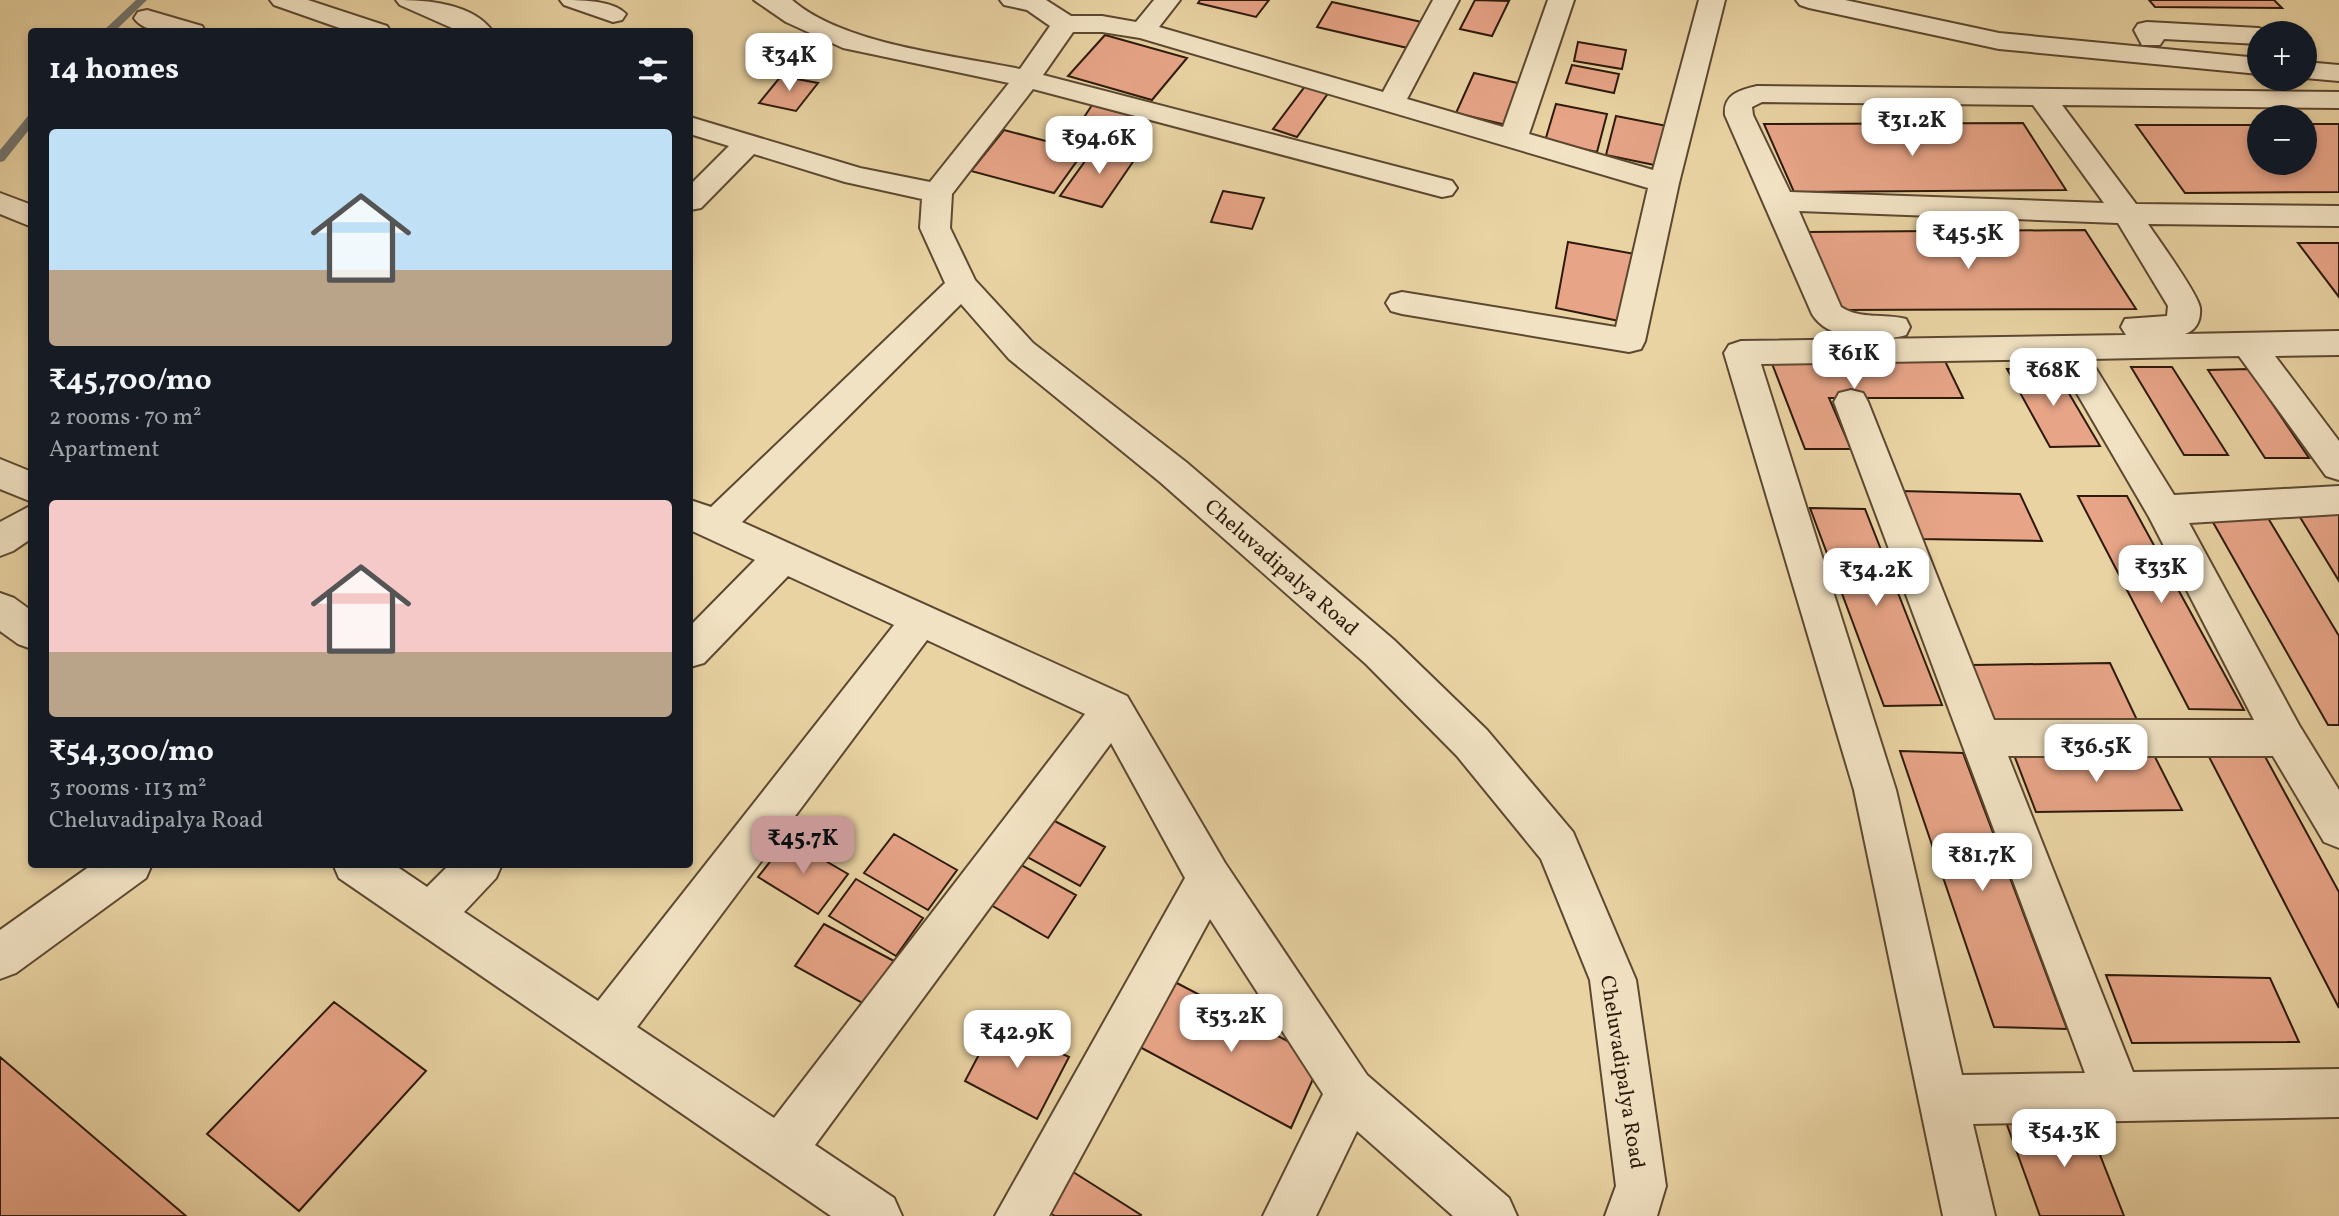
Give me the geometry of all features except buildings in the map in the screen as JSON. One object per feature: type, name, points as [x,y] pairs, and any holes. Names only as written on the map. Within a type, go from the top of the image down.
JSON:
[{"type":"street","points":[[282,0],[366,28]]},
{"type":"street","points":[[409,0],[463,21],[474,28]]},
{"type":"street","points":[[573,0],[613,14],[592,28]]},
{"type":"street","points":[[766,0],[780,3],[795,16],[852,42],[1027,79],[1442,188]]},
{"type":"street","points":[[1143,31],[1167,0]]},
{"type":"street","points":[[1391,104],[1446,0]]},
{"type":"street","points":[[1513,139],[1561,0]]},
{"type":"street","points":[[1402,303],[1629,341],[1664,183],[1712,0]]},
{"type":"street","points":[[1809,0],[1999,41],[2247,65]]},
{"type":"street","points":[[1028,1],[1065,24],[1102,23],[1143,31],[1664,183]]},
{"type":"street","points":[[147,18],[180,28]]},
{"type":"street","points":[[693,126],[855,176],[937,193],[1027,79],[1065,24]]},
{"type":"street","points":[[2160,56],[2147,30],[2247,35]]},
{"type":"street","points":[[2317,71],[2339,74]]},
{"type":"street","points":[[2040,96],[2127,214],[2184,306],[2182,323],[2171,327],[1853,327],[1839,323],[1822,305],[1779,201],[1739,115],[1738,103],[1757,94],[2040,96],[2339,100]]},
{"type":"street","points":[[693,198],[748,144]]},
{"type":"street","name":"Cheluvadipalya Road","points":[[937,193],[935,228],[962,285],[1021,351],[1173,471],[1380,652],[1472,743],[1558,846],[1613,980],[1641,1186],[1631,1216]]},
{"type":"street","points":[[1779,201],[2127,214],[2339,216]]},
{"type":"street","points":[[0,203],[28,215]]},
{"type":"street","points":[[962,285],[702,520],[1113,708],[1209,878],[1350,1092],[1491,1216]]},
{"type":"street","points":[[1969,1216],[1941,1100],[1875,790],[1741,353],[2339,343]]},
{"type":"street","points":[[2248,344],[2339,467]]},
{"type":"street","points":[[2066,347],[2164,510],[2284,738],[2339,828]]},
{"type":"street","points":[[1851,402],[2118,1097]]},
{"type":"street","points":[[0,473],[28,486]]},
{"type":"street","points":[[2164,510],[2339,500]]},
{"type":"street","points":[[0,541],[28,522]]},
{"type":"street","points":[[693,648],[782,557]]},
{"type":"street","points":[[604,1032],[920,620]]},
{"type":"street","points":[[780,1152],[1113,708]]},
{"type":"street","points":[[1982,738],[2284,738]]},
{"type":"street","points":[[0,957],[124,868]]},
{"type":"street","points":[[361,868],[876,1216]]},
{"type":"street","points":[[431,915],[476,868]]},
{"type":"street","points":[[1021,1216],[1209,878]]},
{"type":"street","points":[[1289,1216],[1350,1092]]},
{"type":"street","points":[[1941,1100],[2339,1093]]},
{"type":"waterway","points":[[111,28],[142,0]]},
{"type":"waterway","points":[[0,158],[28,123]]}]
